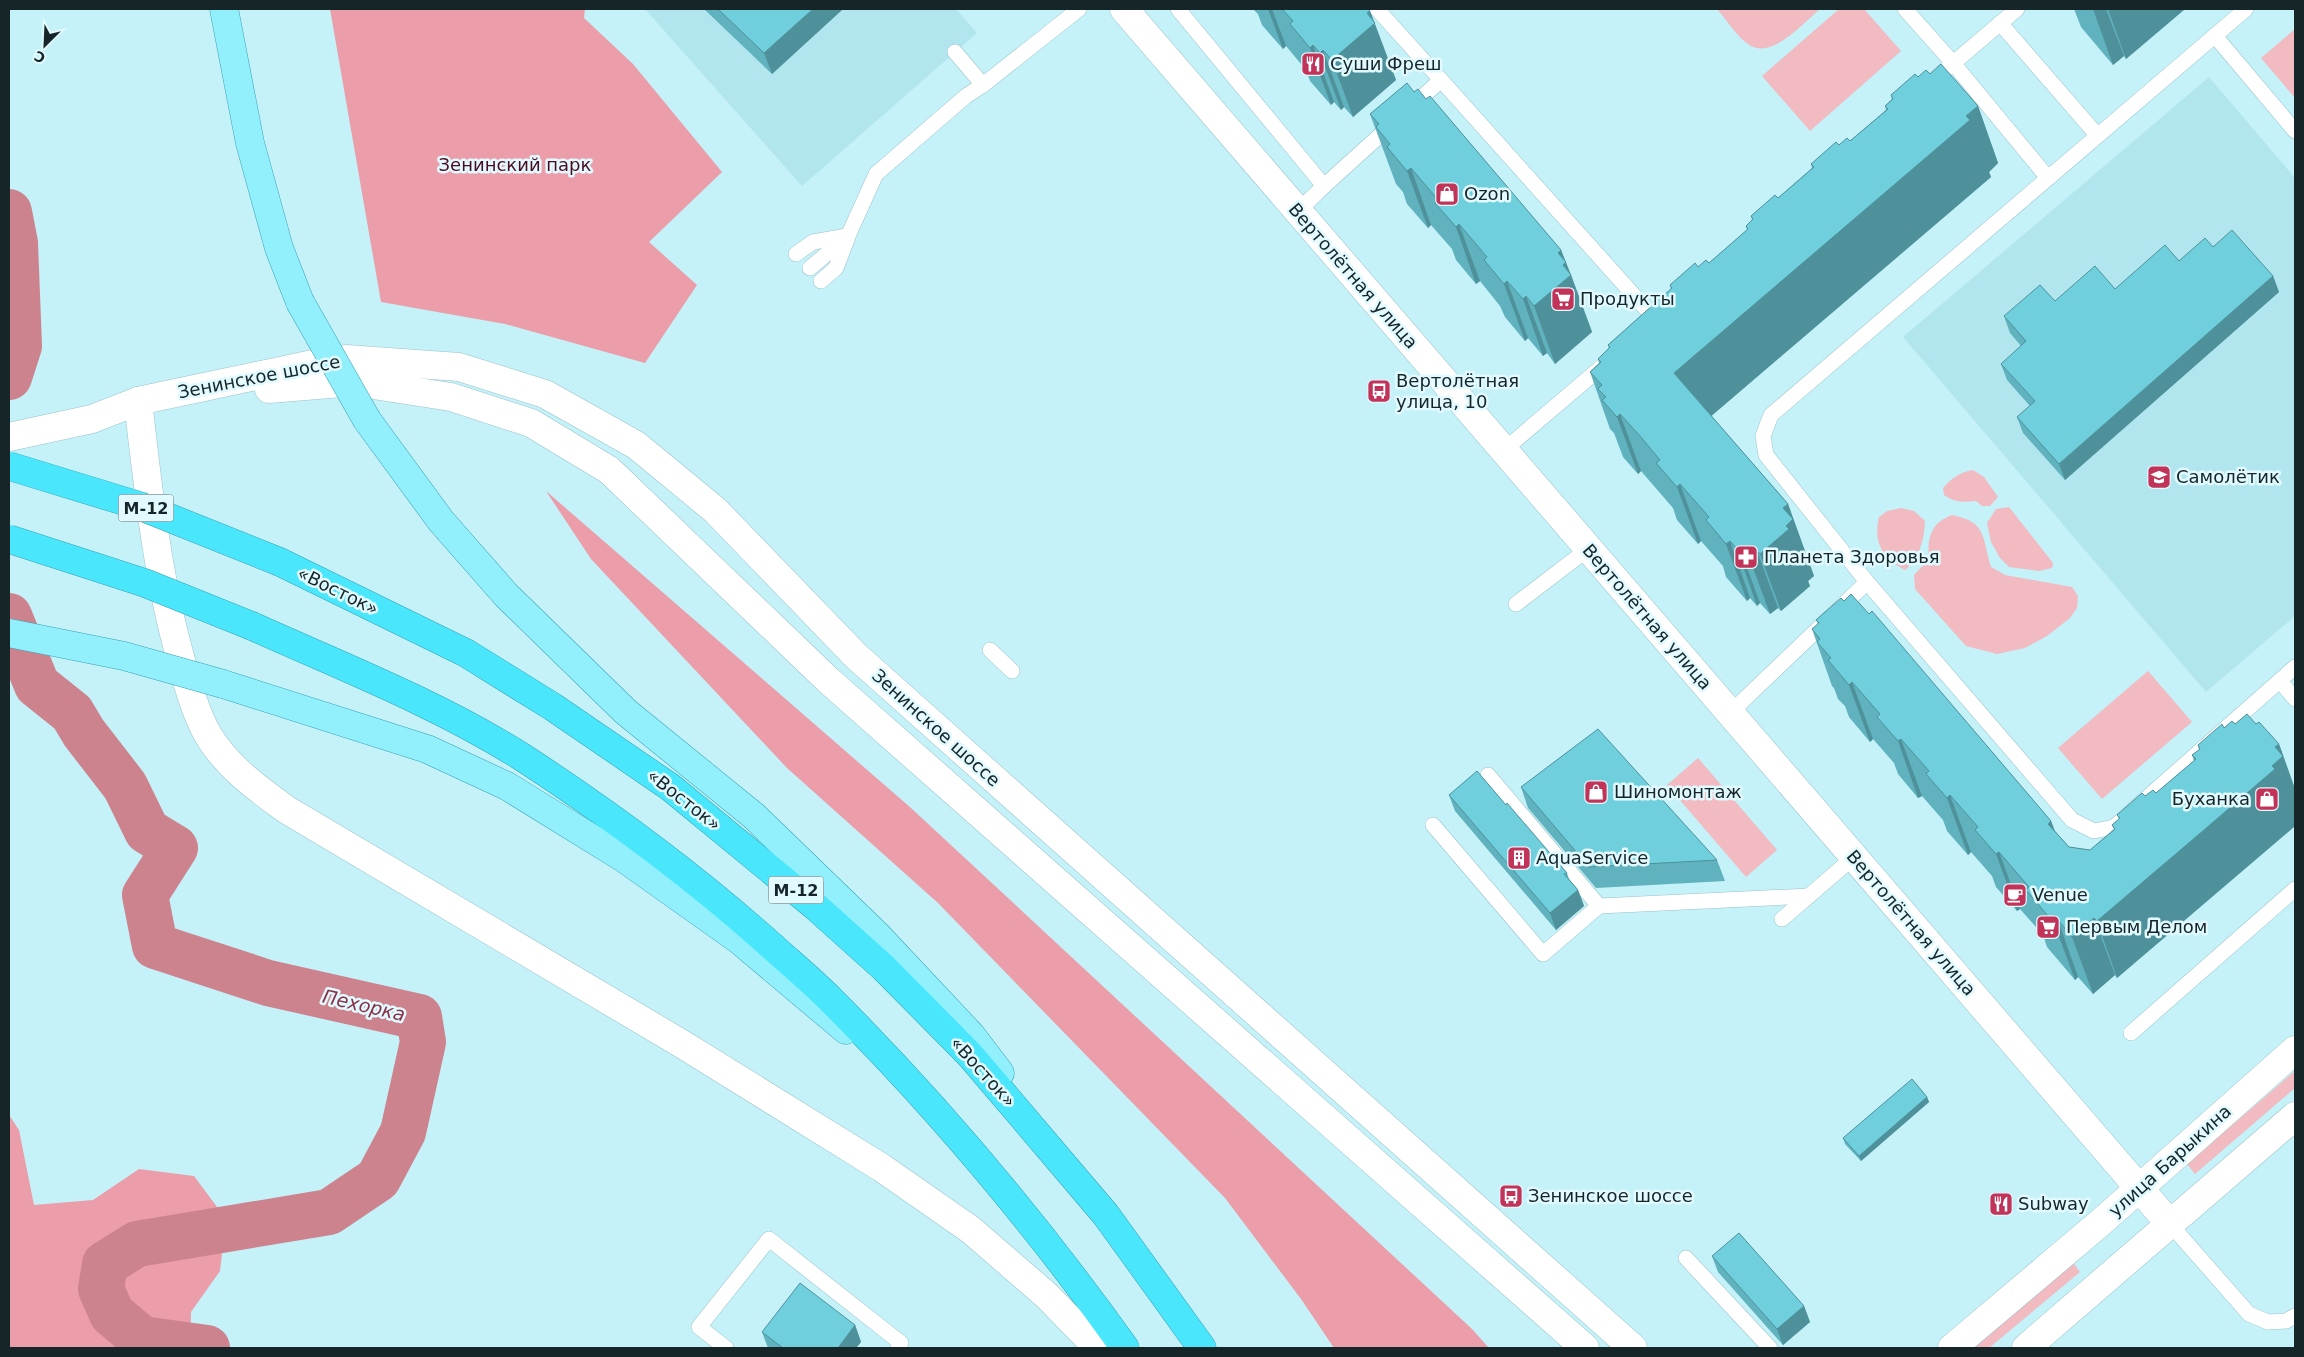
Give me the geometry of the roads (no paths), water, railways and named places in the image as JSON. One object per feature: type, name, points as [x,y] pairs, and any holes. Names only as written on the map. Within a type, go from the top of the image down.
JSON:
[{"type":"highway","name":"«Восток»","points":[[9,466],[140,506],[280,562],[466,653],[553,707],[670,787],[816,907],[884,968],[970,1055],[1106,1215],[1202,1348]]},
{"type":"highway","points":[[9,539],[145,583],[252,626],[438,710],[520,756],[639,838],[736,914],[830,998],[910,1084],[1013,1203],[1091,1301],[1125,1348]]},
{"type":"main road","points":[[224,9],[250,143],[279,248],[300,302],[367,420],[440,521],[506,595],[626,712],[754,816],[878,935],[971,1035],[1106,1215]]},
{"type":"main road","name":"Вертолётная улица","points":[[1124,9],[2170,1224]]},
{"type":"main road","name":"Зенинское шоссе","points":[[138,402],[313,364],[346,359],[459,367],[546,394],[636,445],[715,510],[856,656],[1633,1348]]},
{"type":"main road","points":[[9,437],[92,419],[138,402],[199,398],[280,387],[354,382],[451,397],[531,423],[609,470],[828,680],[1585,1348]]},
{"type":"main road","points":[[138,402],[164,590],[178,649],[191,695],[208,734],[240,775],[287,810],[682,1044],[882,1168],[971,1230],[1046,1295],[1098,1348]]},
{"type":"main road","points":[[9,633],[124,656],[223,684],[427,749],[507,786],[625,859],[739,940],[910,1084]]},
{"type":"main road","name":"улица Барыкина","points":[[1952,1348],[2100,1223],[2295,1050]]},
{"type":"main road","points":[[2026,1348],[2295,1116]]},
{"type":"lane","points":[[821,281],[836,268],[876,174],[966,96],[1079,9]]},
{"type":"lane","points":[[1178,9],[1324,186]]},
{"type":"lane","points":[[1377,9],[1656,320]]},
{"type":"lane","points":[[1905,9],[1953,63],[2048,178]]},
{"type":"lane","points":[[1924,89],[2017,9]]},
{"type":"lane","points":[[2246,9],[1771,415],[1763,436],[1766,455],[1867,582],[2072,820],[2094,830],[2114,827],[2295,667]]},
{"type":"lane","points":[[2000,23],[2097,135]]},
{"type":"lane","points":[[2215,36],[2295,131]]},
{"type":"lane","points":[[955,52],[983,84]]},
{"type":"lane","points":[[1298,211],[1441,80]]},
{"type":"lane","points":[[796,254],[813,242],[848,236]]},
{"type":"lane","points":[[810,268],[848,236]]},
{"type":"lane","points":[[1642,333],[1671,307]]},
{"type":"lane","points":[[1504,450],[1613,357]]},
{"type":"lane","points":[[1516,604],[1588,548]]},
{"type":"lane","points":[[1730,713],[1867,582]]},
{"type":"lane","points":[[990,650],[1012,671]]},
{"type":"lane","points":[[2280,681],[2295,699]]},
{"type":"lane","points":[[1488,775],[1600,906]]},
{"type":"lane","points":[[1433,825],[1544,954],[1600,906],[1809,896]]},
{"type":"lane","points":[[1782,919],[1854,857]]},
{"type":"lane","points":[[2131,1033],[2295,889]]},
{"type":"lane","points":[[2170,1224],[2249,1314],[2268,1322],[2286,1322],[2295,1316]]},
{"type":"lane","points":[[726,1348],[699,1327],[769,1239],[902,1343],[898,1348]]},
{"type":"lane","points":[[1686,1258],[1770,1348]]},
{"type":"waterway","name":"Пехорка","points":[[9,212],[15,243],[19,346],[9,377]]},
{"type":"waterway","name":"Пехорка","points":[[9,616],[37,685],[72,713],[84,733],[125,786],[147,831],[175,848],[145,895],[155,946],[268,983],[419,1017],[423,1042],[403,1132],[378,1179],[329,1212],[137,1244],[105,1264],[101,1289],[112,1314],[142,1339],[207,1348]]},
{"type":"place","name":"Суши Фреш","points":[[1313,64]]},
{"type":"place","name":"Ozon","points":[[1447,194]]},
{"type":"place","name":"Продукты","points":[[1563,299]]},
{"type":"place","name":"Вертолётная улица, 10","points":[[1379,391]]},
{"type":"place","name":"Самолётик","points":[[2159,477]]},
{"type":"place","name":"Планета Здоровья","points":[[1746,557]]},
{"type":"place","name":"Шиномонтаж","points":[[1596,792]]},
{"type":"place","name":"Буханка","points":[[2267,799]]},
{"type":"place","name":"AquaService","points":[[1519,858]]},
{"type":"place","name":"Venue","points":[[2015,895]]},
{"type":"place","name":"Первым Делом","points":[[2048,927]]},
{"type":"place","name":"Зенинское шоссе","points":[[1511,1196]]},
{"type":"place","name":"Subway","points":[[2001,1204]]},
{"type":"park label","name":"Зенинский парк","points":[[515,165]]}]
